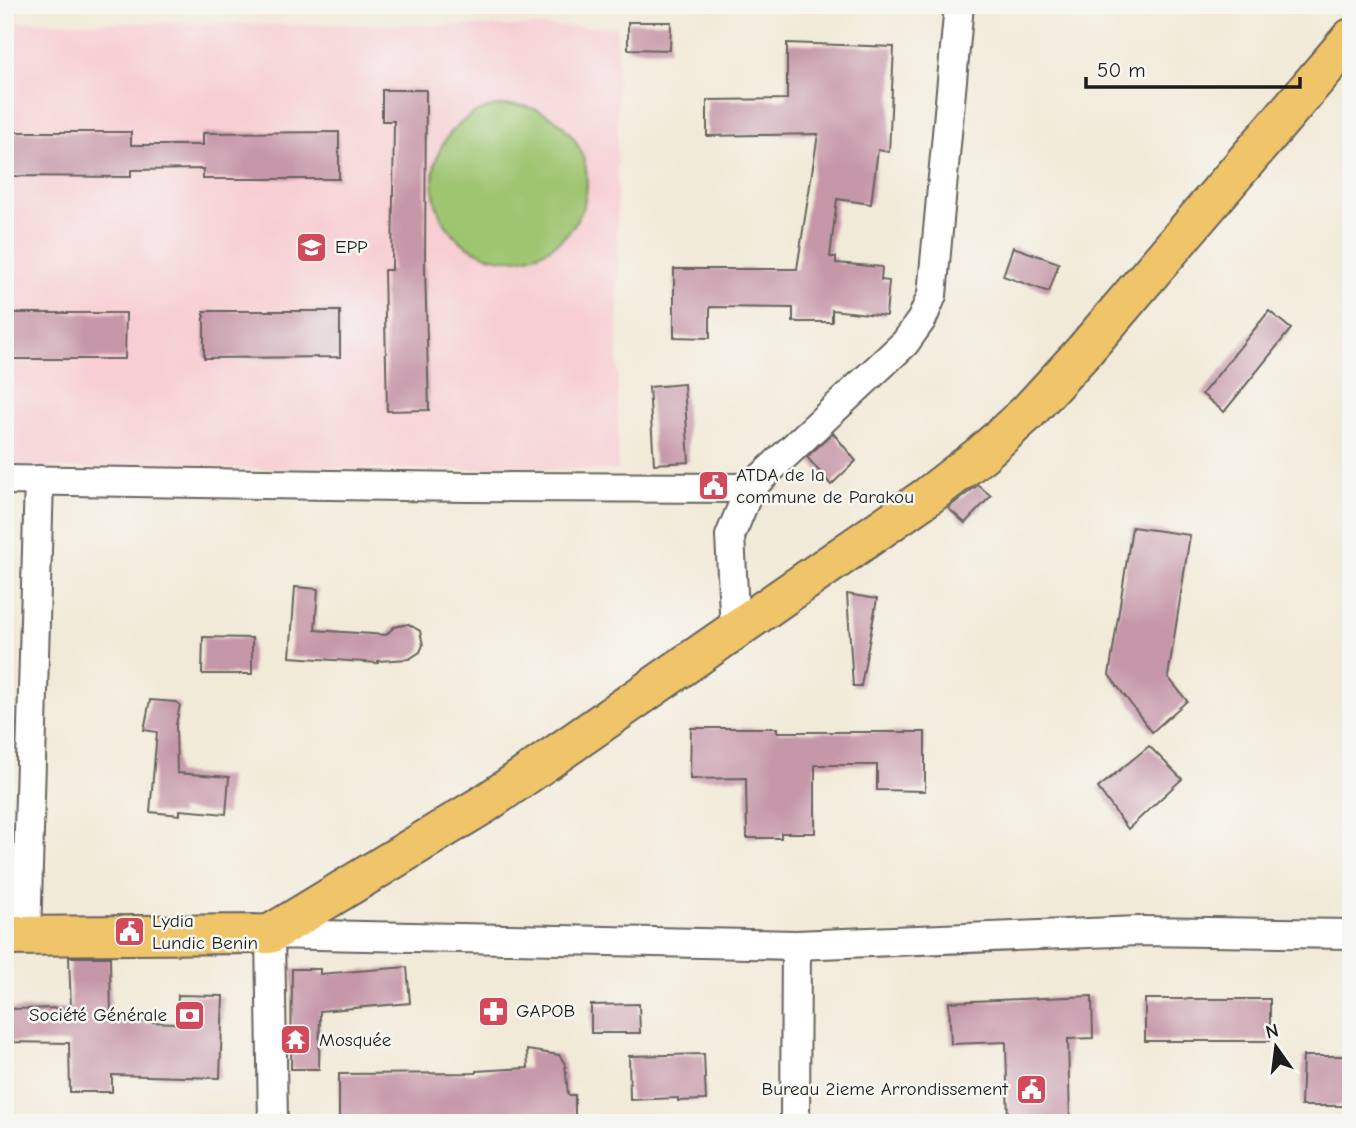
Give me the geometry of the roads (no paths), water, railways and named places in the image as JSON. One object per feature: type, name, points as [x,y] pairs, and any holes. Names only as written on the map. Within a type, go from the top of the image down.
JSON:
[{"type":"main road","points":[[16,936],[270,934],[486,803],[928,496],[982,454],[1028,412],[1084,351],[1351,38]]},
{"type":"street","points":[[735,631],[730,536],[750,488],[905,342],[922,319],[932,295],[959,5]]},
{"type":"street","points":[[5,480],[750,488]]},
{"type":"street","points":[[16,936],[39,480]]},
{"type":"street","points":[[273,1123],[270,934],[796,945],[1139,932],[1351,934]]},
{"type":"street","points":[[795,1123],[796,945]]},
{"type":"place","name":"EPP","points":[[312,247]]},
{"type":"place","name":"ATDA de la commune de Parakou","points":[[713,486]]},
{"type":"place","name":"Lydia Lundic Benin","points":[[129,932]]},
{"type":"place","name":"GAPOB","points":[[493,1011]]},
{"type":"place","name":"Société Générale","points":[[190,1015]]},
{"type":"place","name":"Mosquée","points":[[296,1040]]},
{"type":"place","name":"Bureau 2ieme Arrondissement","points":[[1031,1089]]}]
